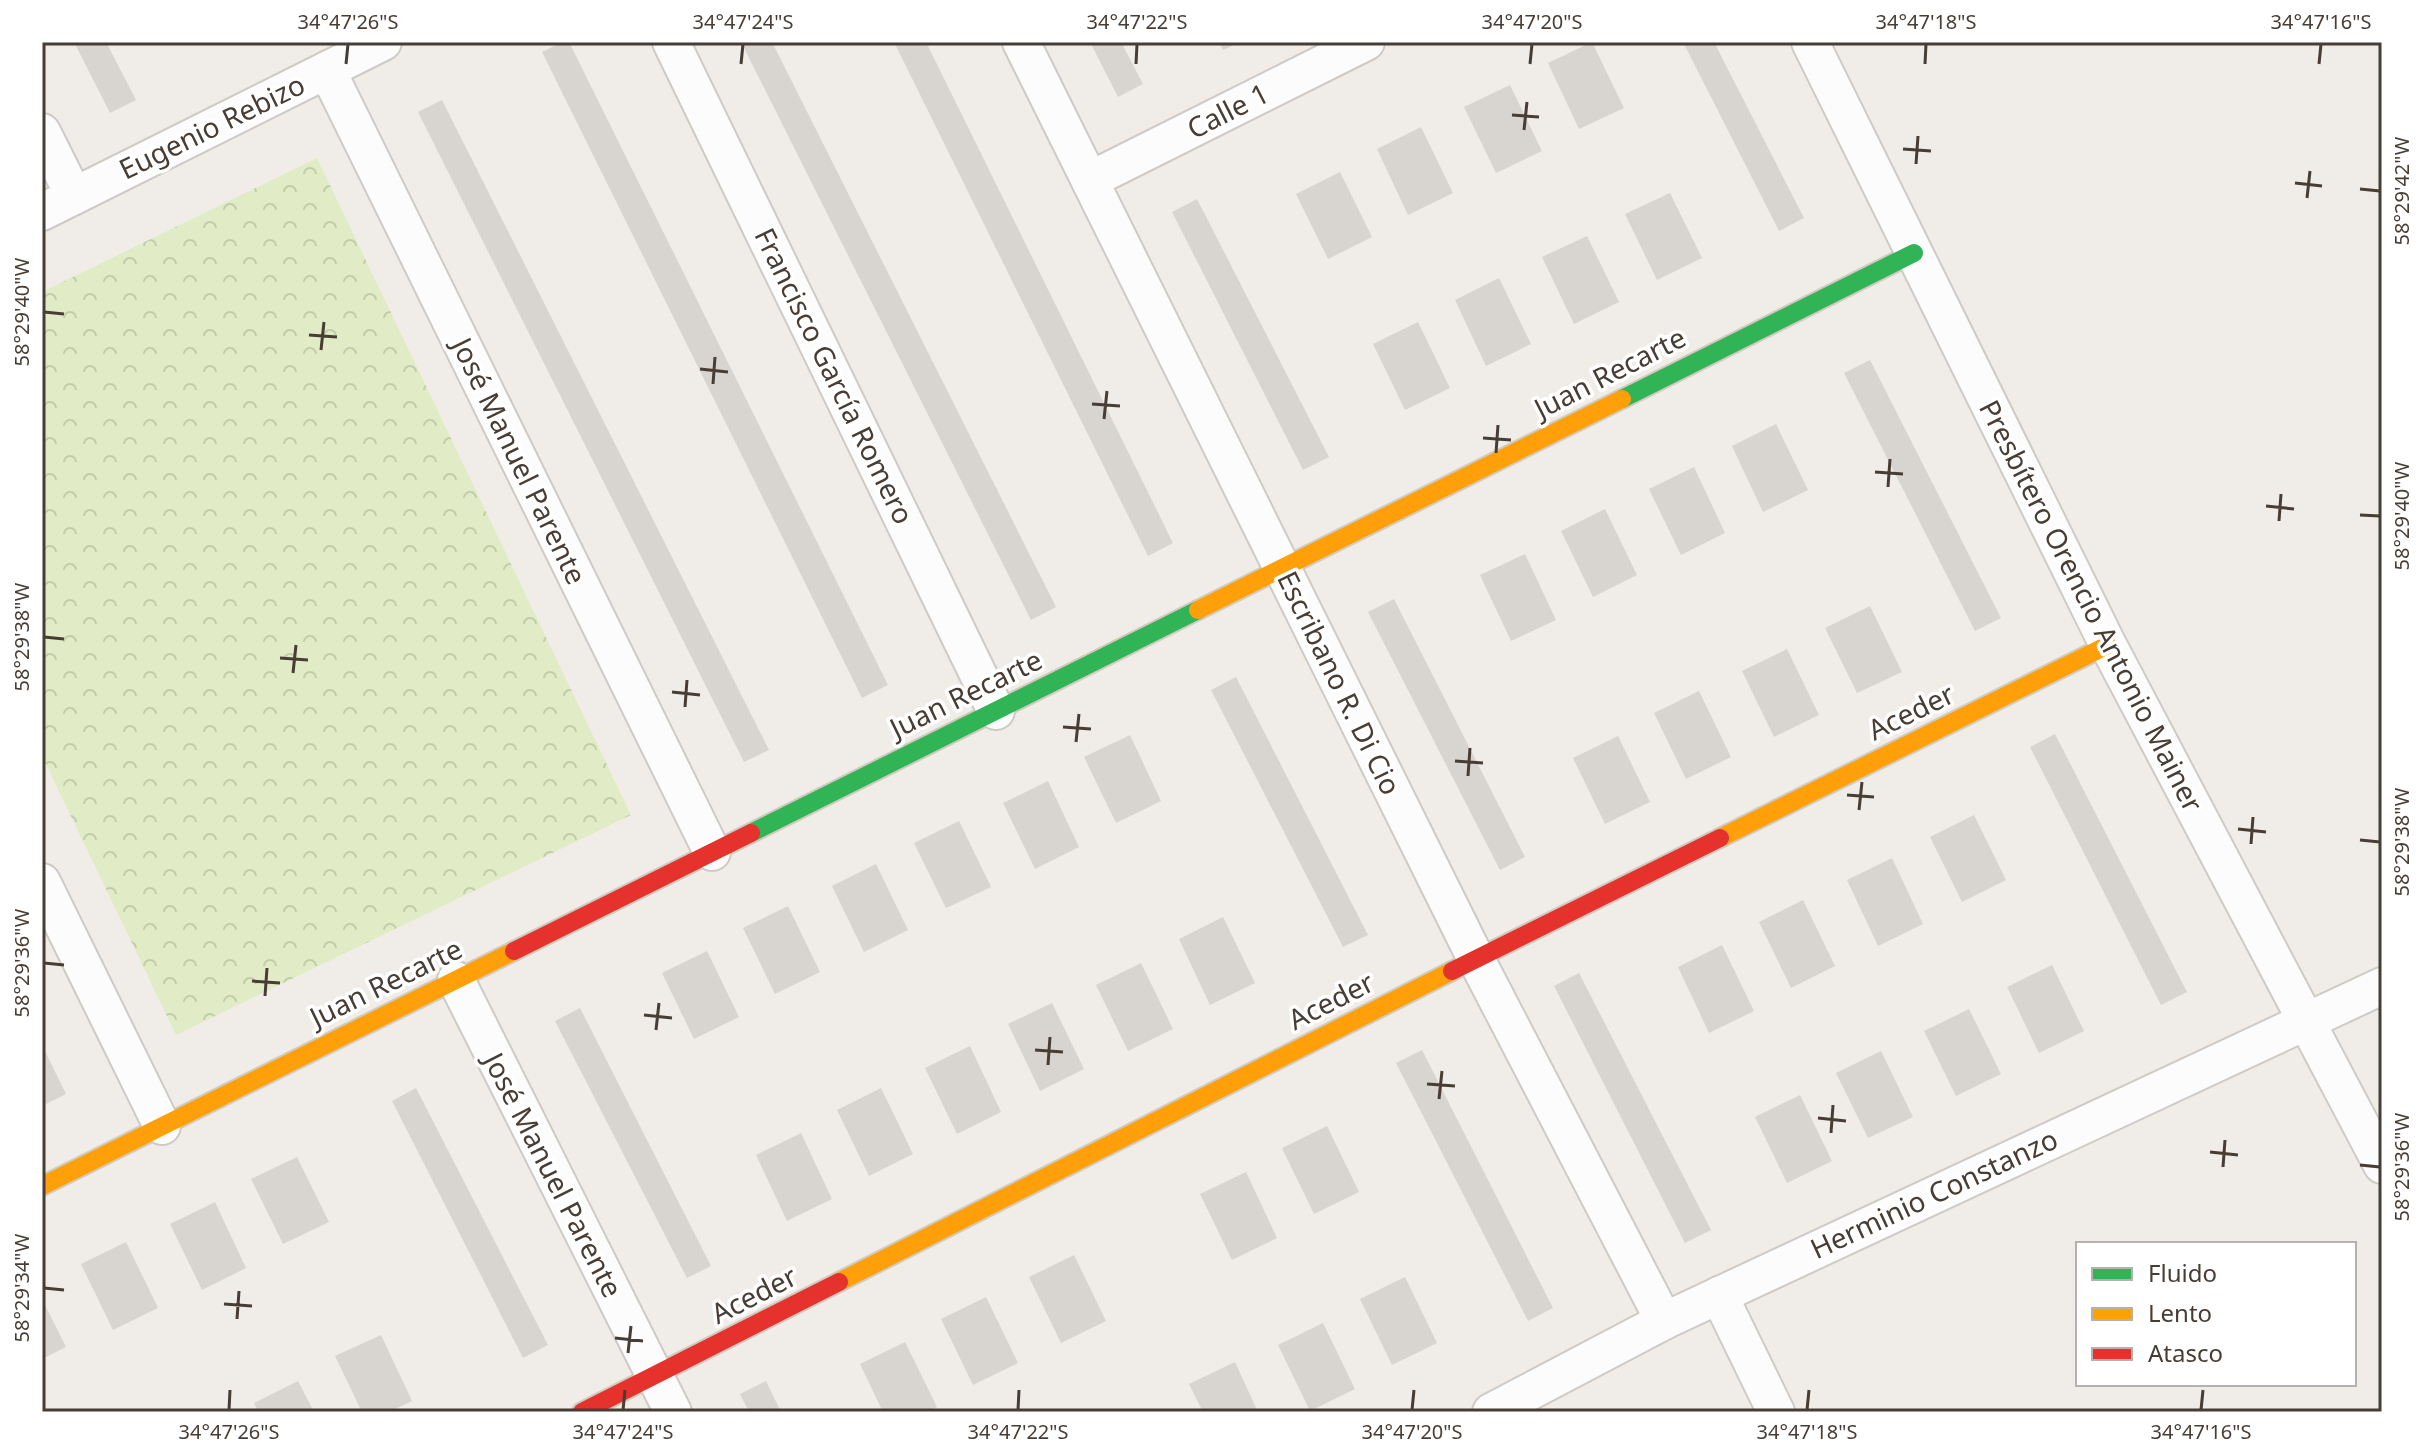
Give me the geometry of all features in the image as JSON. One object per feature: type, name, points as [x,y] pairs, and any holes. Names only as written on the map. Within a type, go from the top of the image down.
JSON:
[{"type":"street","name":"Eugenio Rebizo","points":[[42,212],[383,42]]},
{"type":"street","name":"Francisco García Romero","points":[[671,42],[996,711]]},
{"type":"street","name":"Escribano R. Di Cio","points":[[1021,42],[1476,959],[1664,1321]]},
{"type":"street","name":"Calle 1","points":[[1090,180],[1366,42]]},
{"type":"street","name":"Presbítero Orencio Antonio Mainer","points":[[1810,42],[2108,645],[2382,1165]]},
{"type":"street","name":"José Manuel Parente","points":[[327,70],[712,852]]},
{"type":"street","points":[[42,132],[74,196]]},
{"type":"street","name":"Juan Recarte","points":[[42,1186],[1914,253]]},
{"type":"street","name":"Aceder","points":[[582,1412],[1476,959],[2108,645]]},
{"type":"street","points":[[42,882],[162,1126]]},
{"type":"street","name":"José Manuel Parente","points":[[456,980],[673,1412]]},
{"type":"street","name":"Herminio Constanzo","points":[[1491,1412],[1664,1321],[2382,986]]},
{"type":"street","points":[[1719,1295],[1776,1412]]},
{"type":"green space","points":[[317,158],[631,815],[176,1035],[42,756],[42,292]]},
{"type":"building","points":[[74,42],[106,42],[136,100],[110,113]]},
{"type":"building","points":[[562,42],[569,42],[888,685],[862,698],[542,52]]},
{"type":"building","points":[[741,42],[772,42],[1056,607],[1031,620]]},
{"type":"building","points":[[894,42],[926,42],[1173,543],[1148,556]]},
{"type":"building","points":[[1090,42],[1121,42],[1143,84],[1118,97]]},
{"type":"building","points":[[1219,42],[1241,42],[1223,50]]},
{"type":"building","points":[[1592,42],[1624,108],[1579,129],[1548,63]]},
{"type":"building","points":[[1683,42],[1714,42],[1804,218],[1779,231]]},
{"type":"building","points":[[1510,85],[1542,151],[1496,173],[1464,107]]},
{"type":"building","points":[[442,100],[769,750],[744,762],[418,112]]},
{"type":"building","points":[[1421,127],[1453,193],[1408,215],[1377,149]]},
{"type":"building","points":[[1340,172],[1372,237],[1328,259],[1296,194]]},
{"type":"building","points":[[1670,193],[1702,258],[1657,280],[1625,214]]},
{"type":"building","points":[[1197,199],[1329,457],[1303,470],[1172,212]]},
{"type":"building","points":[[1587,236],[1619,302],[1574,324],[1542,257]]},
{"type":"building","points":[[1499,278],[1531,344],[1486,366],[1455,300]]},
{"type":"building","points":[[1418,322],[1450,388],[1405,410],[1373,344]]},
{"type":"building","points":[[1870,360],[2001,618],[1975,631],[1844,373]]},
{"type":"building","points":[[1776,424],[1808,490],[1763,512],[1732,446]]},
{"type":"building","points":[[1694,467],[1725,533],[1681,555],[1649,489]]},
{"type":"building","points":[[1605,509],[1637,575],[1593,597],[1561,531]]},
{"type":"building","points":[[1525,554],[1556,620],[1511,641],[1480,575]]},
{"type":"building","points":[[1394,599],[1525,857],[1500,870],[1368,612]]},
{"type":"building","points":[[1870,606],[1902,672],[1857,693],[1825,628]]},
{"type":"building","points":[[1787,649],[1819,715],[1774,737],[1742,671]]},
{"type":"building","points":[[1236,677],[1368,935],[1343,947],[1211,690]]},
{"type":"building","points":[[1699,691],[1731,757],[1686,779],[1654,713]]},
{"type":"building","points":[[2055,734],[2187,992],[2161,1005],[2030,747]]},
{"type":"building","points":[[1130,735],[1161,801],[1116,823],[1084,757]]},
{"type":"building","points":[[1618,736],[1650,802],[1605,824],[1573,758]]},
{"type":"building","points":[[1048,781],[1079,847],[1035,869],[1003,803]]},
{"type":"building","points":[[1974,815],[2006,880],[1962,902],[1930,837]]},
{"type":"building","points":[[959,821],[991,887],[946,908],[914,843]]},
{"type":"building","points":[[1892,858],[1923,924],[1878,946],[1847,880]]},
{"type":"building","points":[[876,864],[908,930],[864,952],[832,886]]},
{"type":"building","points":[[1803,900],[1835,966],[1791,988],[1759,922]]},
{"type":"building","points":[[788,906],[820,972],[775,994],[743,928]]},
{"type":"building","points":[[1223,917],[1255,983],[1210,1005],[1179,939]]},
{"type":"building","points":[[1722,945],[1754,1011],[1709,1033],[1678,967]]},
{"type":"building","points":[[707,951],[739,1017],[694,1039],[662,973]]},
{"type":"building","points":[[1141,963],[1173,1029],[1128,1051],[1096,985]]},
{"type":"building","points":[[2052,965],[2084,1031],[2039,1053],[2007,987]]},
{"type":"building","points":[[1579,973],[1711,1230],[1685,1243],[1554,986]]},
{"type":"building","points":[[1052,1003],[1084,1069],[1040,1091],[1008,1024]]},
{"type":"building","points":[[580,1008],[711,1266],[687,1278],[555,1021]]},
{"type":"building","points":[[1969,1009],[2001,1074],[1956,1096],[1924,1031]]},
{"type":"building","points":[[42,1045],[66,1094],[42,1106]]},
{"type":"building","points":[[970,1046],[1001,1112],[957,1134],[925,1068]]},
{"type":"building","points":[[1422,1050],[1553,1308],[1528,1321],[1396,1063]]},
{"type":"building","points":[[1881,1051],[1913,1117],[1868,1138],[1836,1073]]},
{"type":"building","points":[[416,1088],[548,1345],[523,1358],[392,1101]]},
{"type":"building","points":[[881,1088],[913,1154],[869,1176],[837,1110]]},
{"type":"building","points":[[1800,1095],[1832,1161],[1787,1183],[1755,1117]]},
{"type":"building","points":[[1327,1126],[1359,1192],[1314,1214],[1282,1148]]},
{"type":"building","points":[[801,1133],[832,1199],[787,1221],[756,1155]]},
{"type":"building","points":[[297,1157],[329,1222],[283,1244],[251,1179]]},
{"type":"building","points":[[1246,1172],[1277,1238],[1232,1260],[1200,1194]]},
{"type":"building","points":[[215,1202],[246,1268],[202,1290],[170,1224]]},
{"type":"building","points":[[126,1242],[158,1308],[113,1330],[81,1264]]},
{"type":"building","points":[[1074,1255],[1106,1321],[1061,1343],[1029,1277]]},
{"type":"building","points":[[1405,1277],[1437,1343],[1392,1365],[1360,1299]]},
{"type":"building","points":[[986,1297],[1018,1363],[973,1385],[941,1319]]},
{"type":"building","points":[[42,1299],[66,1347],[42,1359]]},
{"type":"building","points":[[1323,1323],[1355,1389],[1310,1411],[1278,1345]]},
{"type":"building","points":[[381,1335],[412,1401],[389,1412],[362,1412],[335,1356]]},
{"type":"building","points":[[905,1342],[937,1407],[927,1412],[883,1412],[860,1364]]},
{"type":"building","points":[[1235,1362],[1258,1412],[1203,1412],[1189,1384]]},
{"type":"building","points":[[298,1381],[314,1412],[258,1412],[254,1403]]},
{"type":"building","points":[[766,1381],[781,1412],[749,1412],[740,1394]]},
{"type":"traffic: fast","points":[[1622,399],[1914,253]]},
{"type":"traffic: fast","points":[[751,833],[1198,610]]},
{"type":"traffic: slow","points":[[1198,610],[1622,399]]},
{"type":"traffic: slow","points":[[1720,838],[2108,645]]},
{"type":"traffic: slow","points":[[42,1186],[514,951]]},
{"type":"traffic: slow","points":[[839,1282],[1452,971]]},
{"type":"traffic: jam","points":[[514,951],[751,833]]},
{"type":"traffic: jam","points":[[1452,971],[1720,838]]},
{"type":"traffic: jam","points":[[582,1412],[839,1282]]}]
